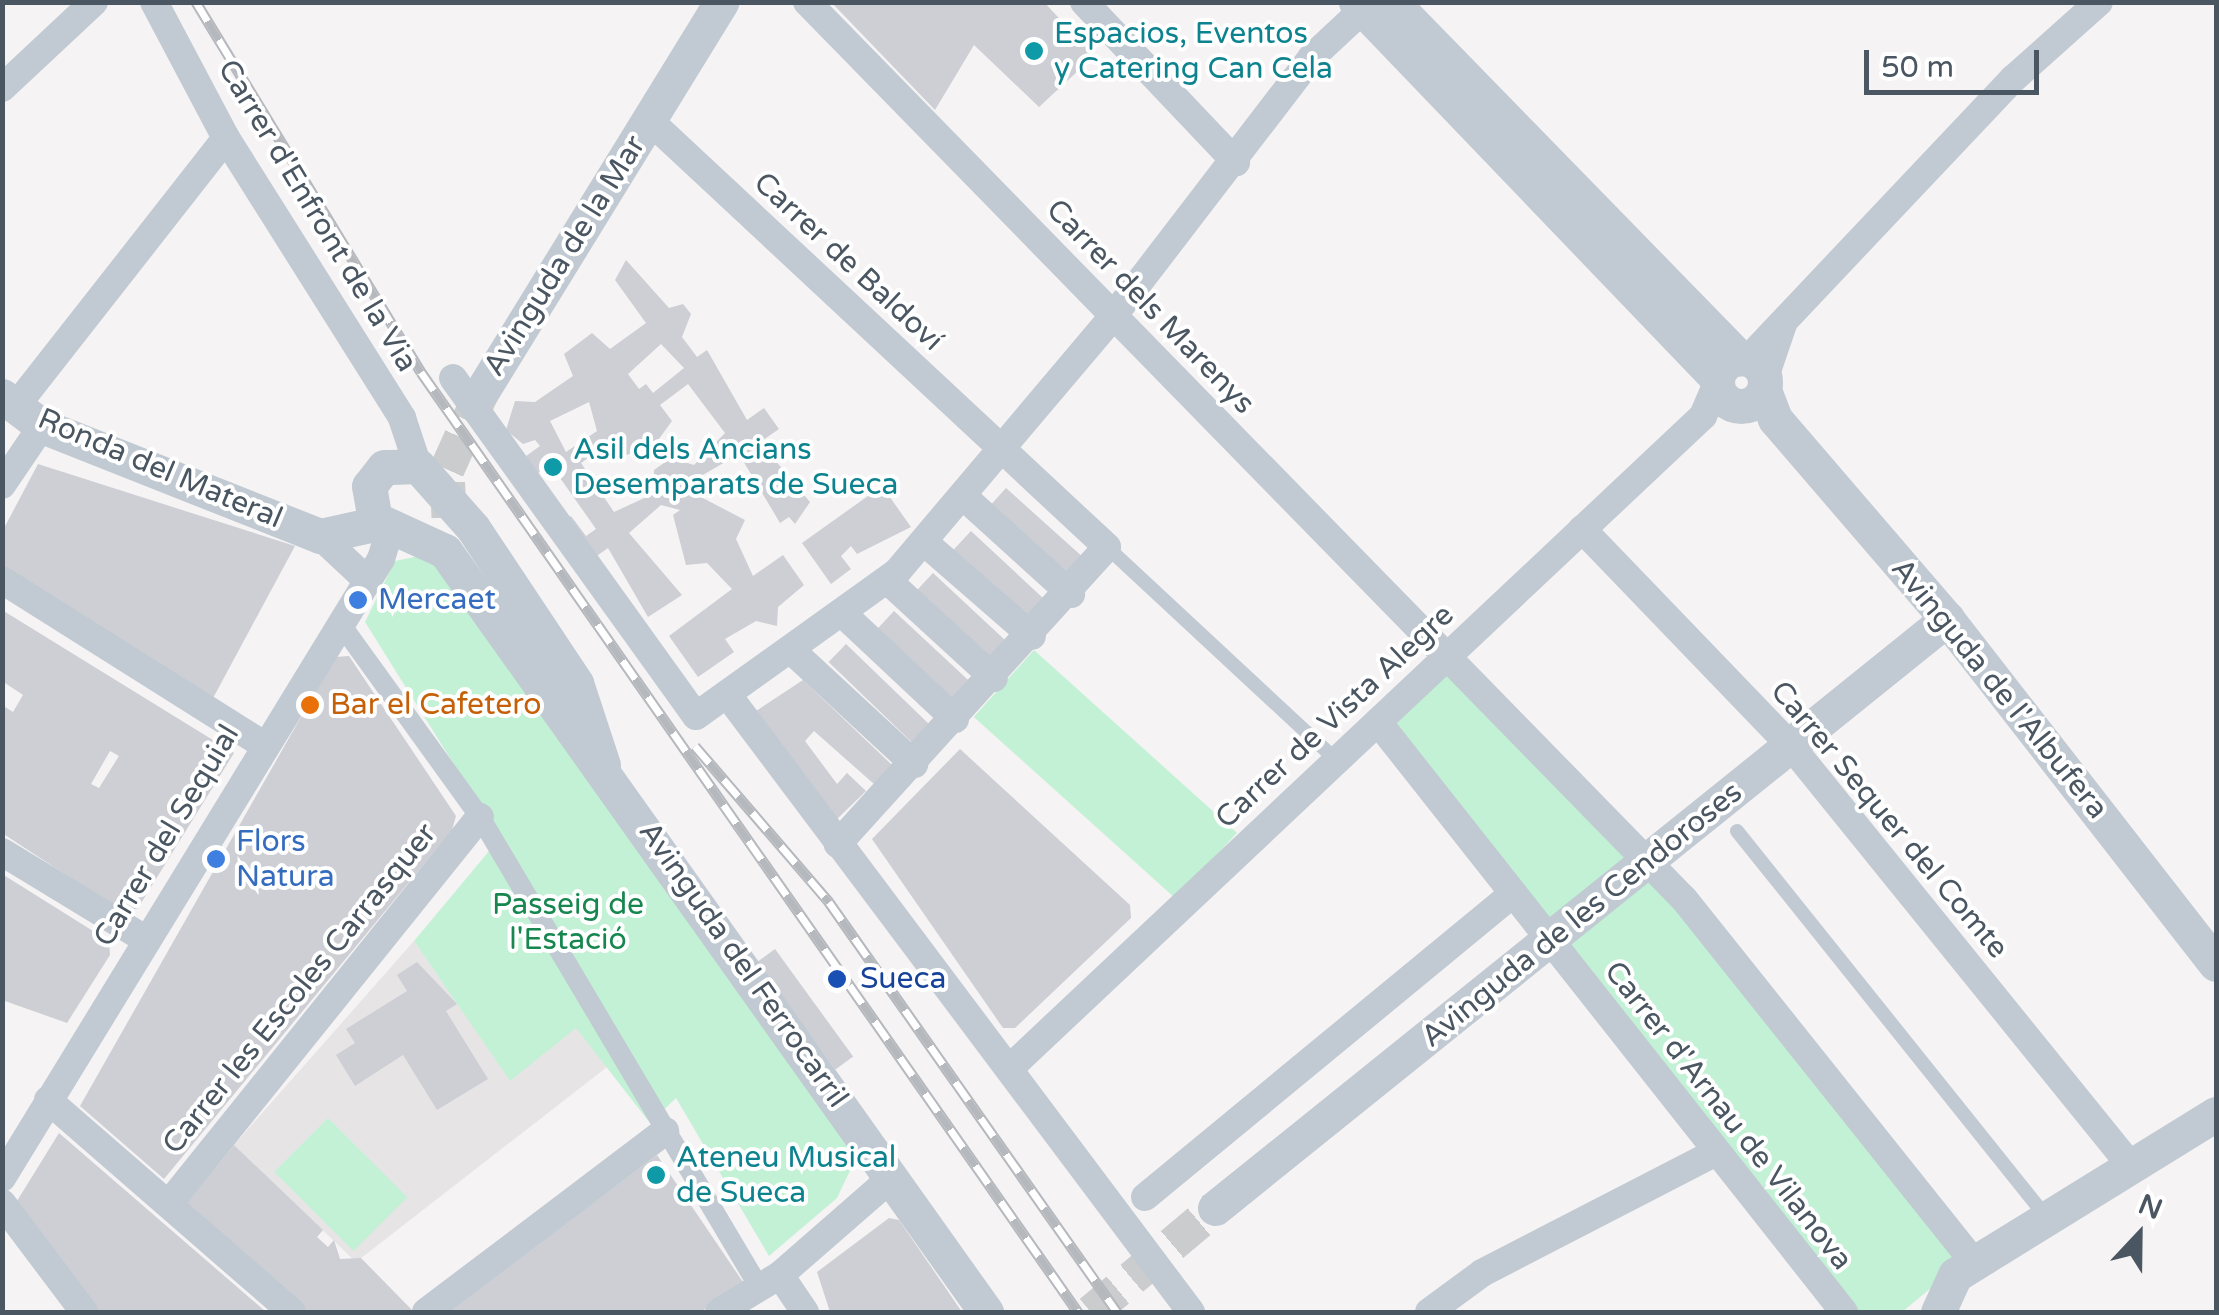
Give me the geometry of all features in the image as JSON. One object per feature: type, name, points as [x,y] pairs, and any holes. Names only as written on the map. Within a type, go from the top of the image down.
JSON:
[{"type":"street","points":[[2,88],[94,2]]},
{"type":"street","name":"Carrer d'Enfront de la Via","points":[[154,2],[226,138],[402,418],[427,477]]},
{"type":"street","name":"Avinguda de la Mar","points":[[467,385],[649,120],[722,2]]},
{"type":"street","name":"Carrer dels Marenys","points":[[807,2],[1644,865],[1684,899],[1974,1262]]},
{"type":"street","points":[[1084,2],[1236,162]]},
{"type":"street","points":[[1740,389],[1784,323],[2013,79],[2098,2]]},
{"type":"street","points":[[467,385],[696,716],[887,580],[924,542],[1114,315],[1236,162],[1311,58],[1370,4]]},
{"type":"street","name":"Avinguda de l'Albufera","points":[[1370,4],[1740,389],[1947,620],[2216,964]]},
{"type":"street","name":"Carrer de Baldoví","points":[[649,120],[1107,547]]},
{"type":"street","points":[[2,485],[20,409],[226,138]]},
{"type":"street","name":"Carrer de Vista Alegre","points":[[1012,1066],[1582,529],[1740,389]]},
{"type":"street","name":"Ronda del Materal","points":[[20,409],[320,536],[368,580]]},
{"type":"street","points":[[396,463],[427,477],[474,528],[576,683],[600,749],[580,746],[445,551],[394,528],[367,498],[375,475],[396,463]]},
{"type":"street","points":[[394,528],[433,514],[427,477]]},
{"type":"street","points":[[964,496],[1072,594]]},
{"type":"street","name":"Ronda del Materal","points":[[320,536],[394,528]]},
{"type":"street","name":"Carrer del Sequial","points":[[2,1178],[13,1132],[48,1100],[142,937],[368,580],[394,528]]},
{"type":"street","name":"Carrer Sequer del Comte","points":[[1582,529],[1791,746],[2131,1166]]},
{"type":"street","points":[[924,542],[1032,636]]},
{"type":"street","points":[[838,844],[1072,594],[1107,547]]},
{"type":"street","points":[[474,561],[600,749]]},
{"type":"street","points":[[2,580],[262,743]]},
{"type":"street","points":[[887,580],[994,678]]},
{"type":"street","points":[[842,613],[955,719]]},
{"type":"street","name":"Avinguda de les Cendoroses","points":[[1215,1208],[1947,620]]},
{"type":"street","points":[[340,623],[480,818],[665,1131],[769,1281],[805,1312]]},
{"type":"street","points":[[792,650],[914,764]]},
{"type":"street","points":[[727,694],[996,1059],[1012,1066],[1191,1312]]},
{"type":"street","name":"Carrer d'Arnau de Vilanova","points":[[1378,722],[1711,1155],[1844,1312]]},
{"type":"street","name":"Avinguda del Ferrocarril","points":[[600,749],[983,1311]]},
{"type":"street","name":"Carrer les Escoles Carrasquer","points":[[171,1201],[480,818]]},
{"type":"street","points":[[2,852],[142,937]]},
{"type":"street","points":[[1145,1197],[1512,894]]},
{"type":"street","points":[[48,1100],[171,1201],[292,1312]]},
{"type":"street","points":[[1938,1312],[1943,1287],[1974,1262],[2216,1114]]},
{"type":"street","points":[[426,1312],[665,1131]]},
{"type":"street","points":[[1429,1312],[1482,1273],[1711,1155]]},
{"type":"street","points":[[718,1312],[769,1281],[891,1178]]},
{"type":"street","points":[[2,1203],[84,1312]]},
{"type":"lane","points":[[1107,547],[1337,761]]},
{"type":"lane","points":[[1737,832],[2047,1218]]},
{"type":"shaded area","points":[[414,941],[510,1080],[576,1027],[607,1067],[356,1262],[234,1145]]},
{"type":"green space","name":"Passeig de l'Estació","points":[[429,554],[844,1134],[855,1160],[837,1198],[769,1256],[676,1098],[650,1123],[576,1028],[510,1081],[414,941],[500,838],[365,622],[395,561]]},
{"type":"green space","points":[[1034,650],[1237,833],[1177,900],[974,717]]},
{"type":"green space","points":[[1445,667],[1634,862],[1549,933],[1388,722]]},
{"type":"green space","points":[[1643,873],[1680,903],[1966,1259],[1902,1312],[1853,1312],[1557,943]]},
{"type":"green space","points":[[328,1118],[407,1197],[353,1251],[274,1172]]},
{"type":"building","name":"Espacios, Eventos y Catering Can Cela","points":[[831,2],[1044,2],[1094,56],[1039,107],[974,45],[935,110]]},
{"type":"building","name":"Asil dels Ancians Desemparats de Sueca","points":[[626,260],[669,308],[683,304],[691,314],[682,337],[697,357],[707,350],[747,420],[764,408],[779,429],[760,442],[810,502],[795,524],[789,517],[780,523],[739,454],[701,476],[699,496],[745,520],[736,539],[753,576],[783,555],[804,585],[778,607],[777,626],[756,621],[725,639],[734,652],[698,677],[669,636],[732,589],[707,563],[686,565],[673,515],[680,510],[661,505],[629,533],[682,595],[648,617],[608,548],[591,560],[564,521],[571,516],[586,536],[596,529],[558,475],[551,480],[544,469],[531,478],[519,461],[540,446],[535,440],[523,444],[506,430],[515,401],[535,402],[573,376],[564,354],[592,333],[610,349],[646,323],[615,280]],"holes":[[[661,344],[684,368],[653,393],[646,384],[639,389],[628,374]],[[688,384],[725,433],[694,465],[671,458],[654,470],[653,494],[614,512],[581,463],[606,445],[617,459],[656,443],[672,421],[660,405]],[[589,402],[597,431],[566,452],[550,421]]]},
{"type":"building","points":[[38,464],[295,546],[212,700],[2,572],[2,532]]},
{"type":"building","points":[[882,486],[911,527],[857,554],[851,546],[841,556],[851,569],[831,584],[802,543]]},
{"type":"building","points":[[1006,488],[1086,560],[1069,578],[989,507]]},
{"type":"building","points":[[971,531],[1048,603],[1030,622],[953,550]]},
{"type":"building","points":[[933,573],[1008,643],[991,661],[916,591]]},
{"type":"building","points":[[2,610],[234,753],[138,908],[124,913],[2,833],[2,705],[13,712],[23,695],[2,681]],"holes":[[[110,751],[119,756],[99,788],[91,784]]]},
{"type":"building","points":[[894,611],[971,683],[952,702],[876,631]]},
{"type":"building","points":[[846,644],[929,725],[912,743],[829,662]]},
{"type":"building","points":[[349,656],[456,816],[452,830],[164,1179],[80,1106],[335,657]]},
{"type":"building","points":[[803,680],[892,765],[874,784],[814,731],[805,741],[837,784],[847,773],[866,791],[835,821],[753,713]]},
{"type":"building","points":[[960,749],[1130,905],[1131,918],[1015,1028],[1003,1028],[872,839]]},
{"type":"building","points":[[2,874],[109,941],[110,955],[67,1023],[2,1000]]},
{"type":"building","points":[[775,949],[853,1057],[835,1070],[757,962]]},
{"type":"building","points":[[417,962],[457,1004],[446,1011],[488,1079],[437,1110],[403,1055],[355,1086],[336,1055],[355,1043],[346,1029],[407,991],[397,975]]},
{"type":"building","points":[[59,1133],[266,1312],[95,1312],[17,1201]]},
{"type":"building","points":[[234,1145],[323,1230],[317,1237],[328,1247],[334,1240],[340,1259],[361,1258],[412,1310],[302,1312],[185,1205]]},
{"type":"building","points":[[657,1155],[745,1285],[700,1312],[446,1312]]},
{"type":"building","points":[[889,1218],[899,1220],[962,1312],[830,1312],[817,1272]]},
{"type":"tunnel","points":[[449,517],[447,469],[482,391]]},
{"type":"tunnel","points":[[1091,1312],[1215,1208]]},
{"type":"railway","points":[[196,2],[421,372],[1078,1312]]},
{"type":"railway","points":[[695,746],[829,902],[1117,1312]]},
{"type":"place","name":"Espacios, Eventos y Catering Can Cela","points":[[1034,51]]},
{"type":"place","name":"Asil dels Ancians Desemparats de Sueca","points":[[553,467]]},
{"type":"place","name":"Mercaet","points":[[358,600]]},
{"type":"place","name":"Bar el Cafetero","points":[[310,705]]},
{"type":"place","name":"Flors Natura","points":[[216,859]]},
{"type":"place","name":"Sueca","points":[[837,979]]},
{"type":"place","name":"Ateneu Musical de Sueca","points":[[656,1175]]}]
